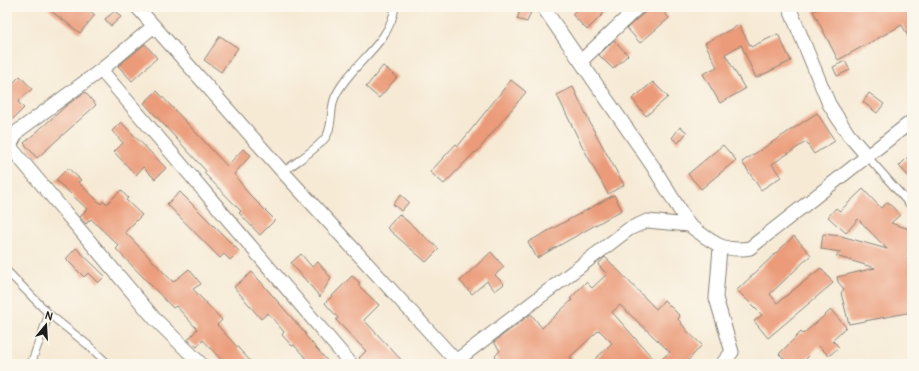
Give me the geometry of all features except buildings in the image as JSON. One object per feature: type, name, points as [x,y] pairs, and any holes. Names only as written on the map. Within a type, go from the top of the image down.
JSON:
[{"type":"street","points":[[137,7],[283,172],[456,363],[629,229],[647,221],[688,225]]},
{"type":"street","points":[[543,7],[652,166],[688,225],[720,248],[736,251],[750,248],[912,121]]},
{"type":"street","points":[[581,61],[638,7]]},
{"type":"street","points":[[789,7],[829,104],[848,134],[867,156]]},
{"type":"street","points":[[154,26],[101,70],[18,131],[11,144],[12,149],[154,318],[201,364]]},
{"type":"street","points":[[101,70],[351,364]]},
{"type":"street","points":[[720,248],[716,298],[732,352],[722,364]]},
{"type":"lane","points":[[283,172],[318,145],[326,136],[335,97],[342,85],[384,35],[392,20],[395,7]]},
{"type":"lane","points":[[867,156],[912,208]]},
{"type":"lane","points":[[7,271],[49,314],[88,345],[108,364]]},
{"type":"lane","points":[[31,364],[49,314]]}]
